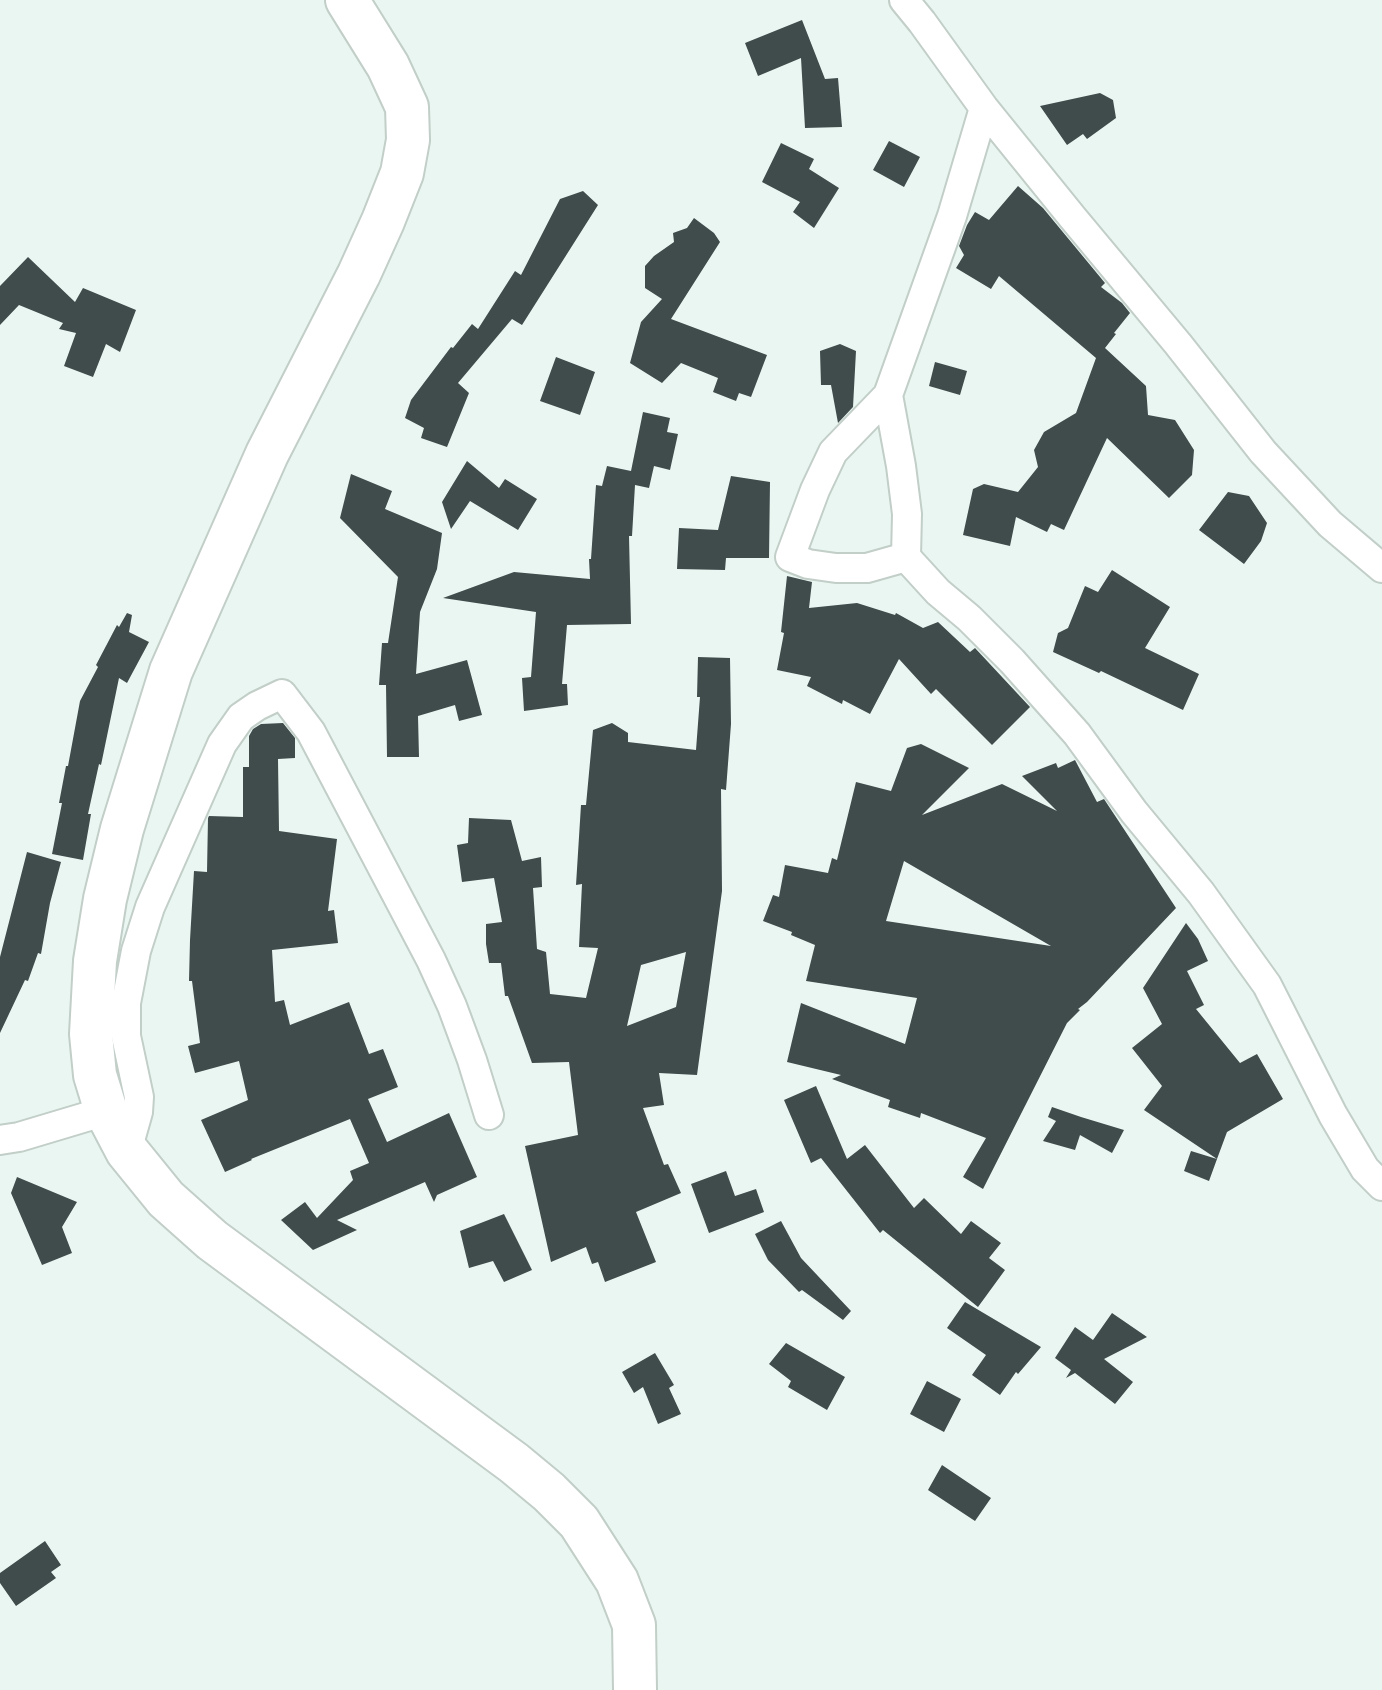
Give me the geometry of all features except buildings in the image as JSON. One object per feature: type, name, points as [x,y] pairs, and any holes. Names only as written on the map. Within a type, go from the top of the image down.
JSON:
[{"type":"highway","points":[[347,0],[388,66],[407,107],[408,140],[402,173],[359,274],[267,454],[171,671],[122,829],[105,899],[95,961],[91,1034],[95,1075],[106,1111],[127,1151],[166,1199],[212,1240],[514,1463],[579,1522],[617,1581],[634,1625],[635,1690]]},
{"type":"street","points":[[904,0],[984,108],[1263,452],[1330,524],[1382,568]]},
{"type":"street","points":[[906,557],[867,568],[836,568],[808,564],[790,557],[833,452],[888,395],[952,216],[984,108]]},
{"type":"street","points":[[888,395],[907,514],[906,557],[1031,682],[1077,734],[1134,812],[1201,893],[1267,985],[1333,1115],[1365,1169],[1382,1186]]},
{"type":"street","points":[[127,1151],[139,1097],[126,1036],[126,1003],[136,951],[150,907],[222,744],[241,717],[282,694],[311,732],[431,960],[472,1060],[489,1115]]},
{"type":"street","points":[[0,1140],[106,1111]]}]
